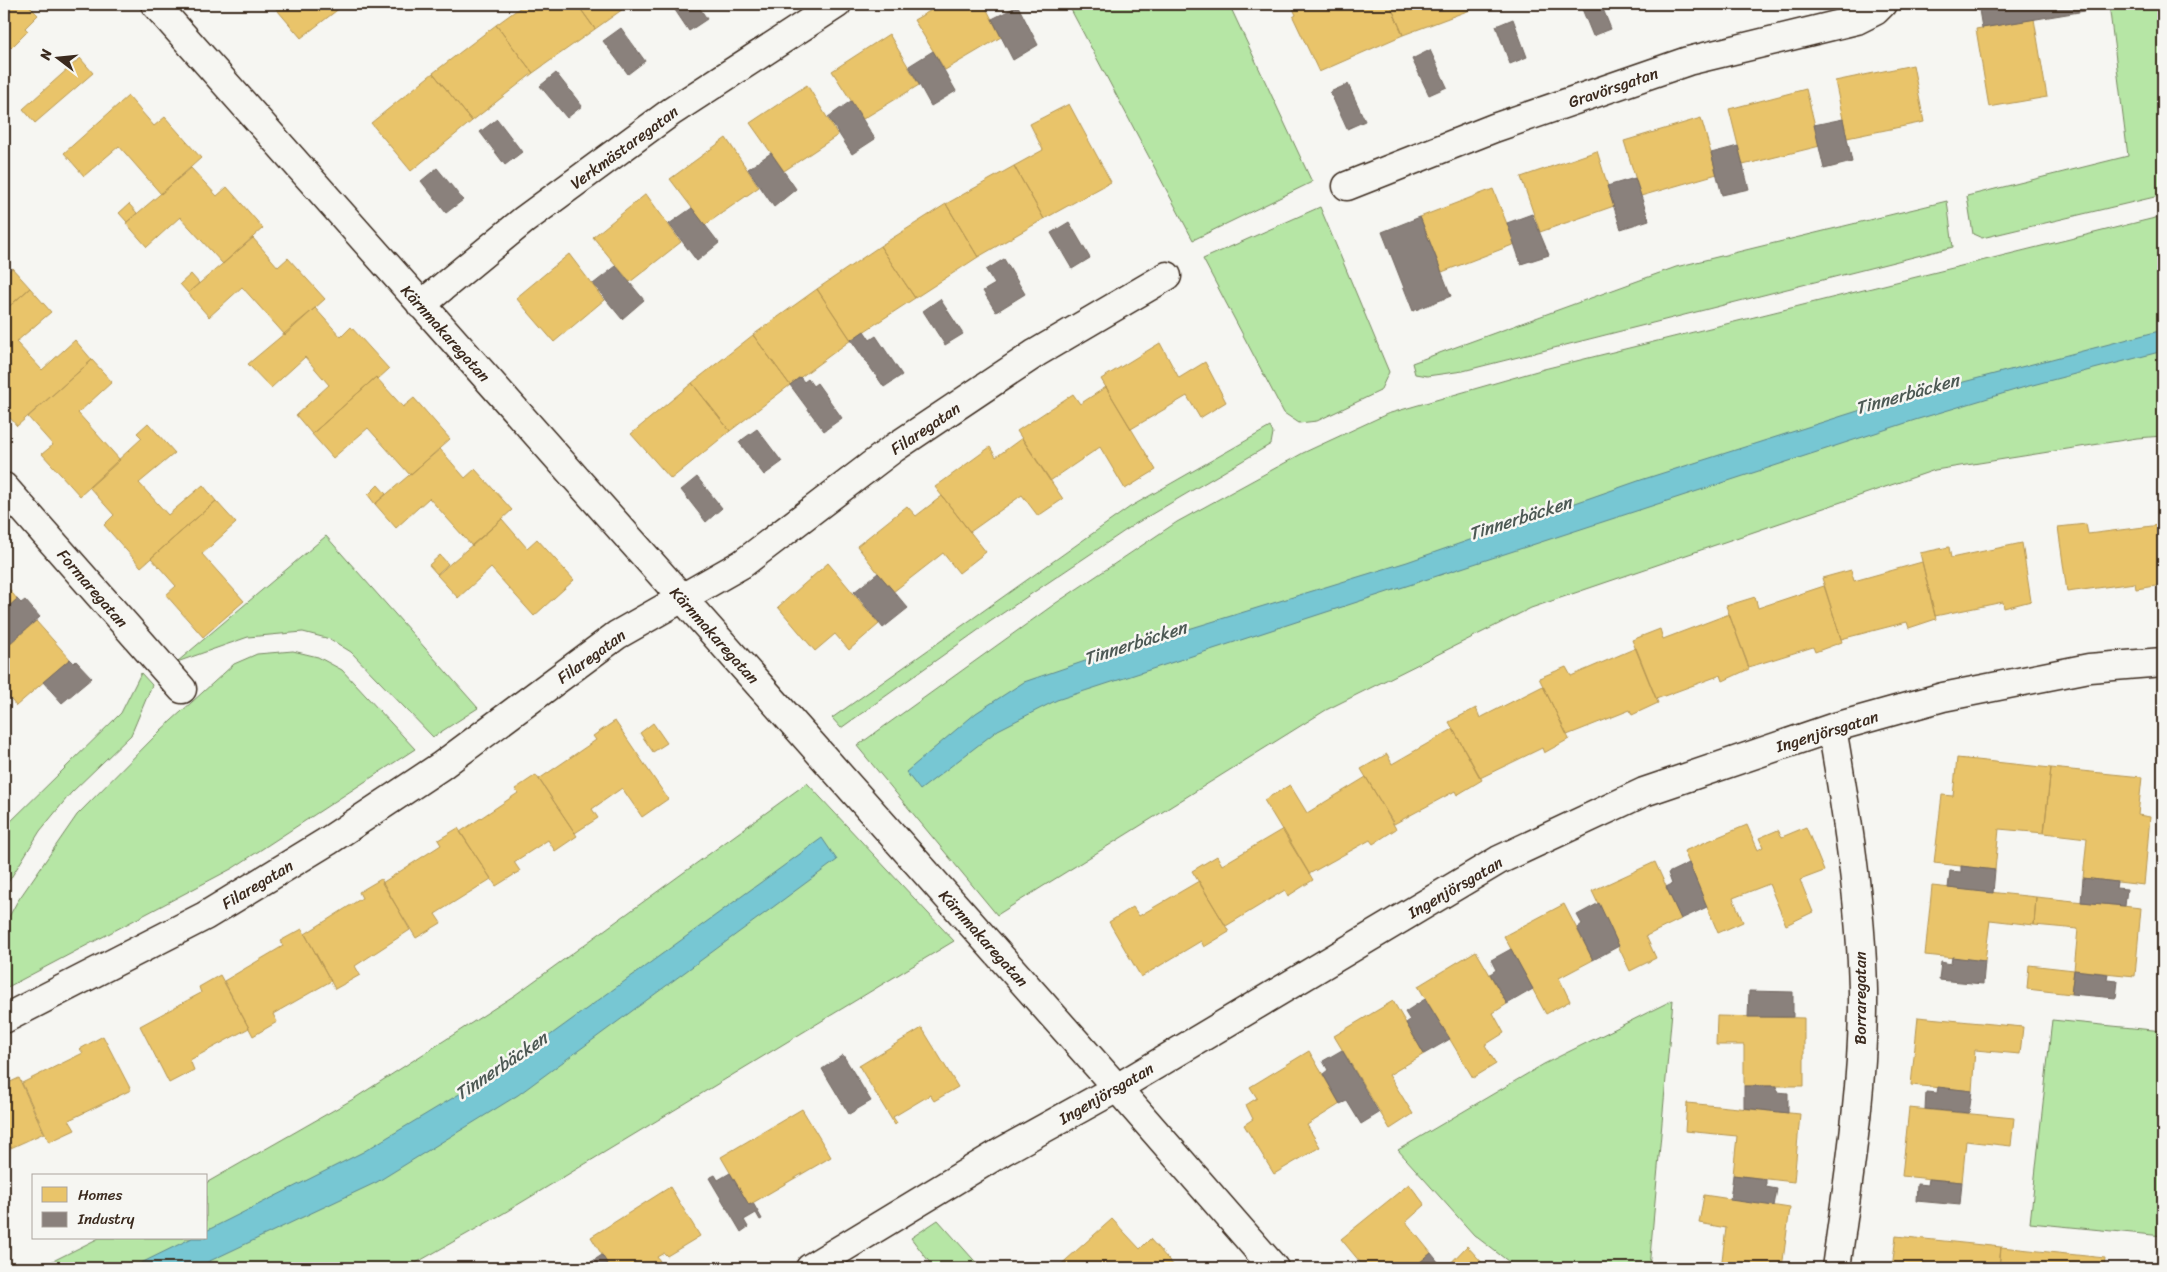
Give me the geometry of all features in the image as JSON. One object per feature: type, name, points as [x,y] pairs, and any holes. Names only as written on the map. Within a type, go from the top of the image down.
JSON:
[{"type":"street","name":"Verkmästaregatan","points":[[421,305],[524,220],[671,112],[837,4]]},
{"type":"street","name":"Gravörsgatan","points":[[1347,186],[1494,128],[1679,64],[1857,20],[1882,4]]},
{"type":"street","name":"Kärnmakaregatan","points":[[159,5],[421,305],[1117,1088],[1274,1268]]},
{"type":"street","name":"Filaregatan","points":[[4,1019],[205,916],[320,846],[442,766],[617,634],[742,564],[894,448],[1036,353],[1167,276]]},
{"type":"street","name":"Formaregatan","points":[[4,487],[182,689]]},
{"type":"street","name":"Ingenjörsgatan","points":[[810,1268],[1003,1150],[1117,1088],[1499,860],[1644,792],[1832,728],[1943,697],[2089,668],[2163,662]]},
{"type":"street","name":"Borraregatan","points":[[1832,728],[1850,826],[1863,991],[1855,1126],[1836,1268]]},
{"type":"green space","points":[[1068,4],[1229,4],[1312,182],[1193,240]]},
{"type":"green space","points":[[2109,4],[2163,4],[2163,195],[1982,238],[1973,234],[1967,196],[2128,156]]},
{"type":"green space","points":[[1947,201],[1953,247],[1463,371],[1427,376],[1415,374],[1412,363],[1676,267]]},
{"type":"green space","points":[[1320,207],[1389,372],[1380,391],[1317,421],[1299,423],[1284,413],[1203,259]]},
{"type":"green space","points":[[2163,216],[2163,436],[2137,438],[1935,470],[1531,608],[1326,710],[997,915],[857,746],[1056,603],[1177,522],[1303,453],[1387,414],[1544,369]]},
{"type":"green space","points":[[1270,427],[1273,433],[1271,444],[1135,524],[991,621],[841,728],[832,718],[1130,507]]},
{"type":"green space","points":[[326,536],[478,708],[433,737],[351,652],[330,639],[303,632],[248,637],[177,662]]},
{"type":"green space","points":[[293,651],[318,657],[342,670],[415,749],[233,868],[4,989],[4,926],[17,902],[77,815],[161,730],[234,664],[257,654]]},
{"type":"green space","points":[[141,673],[152,685],[131,735],[71,793],[40,831],[4,889],[4,828],[121,713]]},
{"type":"green space","points":[[807,783],[954,941],[504,1213],[407,1268],[39,1268],[95,1240],[208,1240],[208,1182],[355,1098],[515,995]]},
{"type":"green space","points":[[1673,1000],[1649,1268],[1517,1268],[1474,1235],[1398,1150],[1544,1064]]},
{"type":"green space","points":[[2052,1020],[2163,1031],[2163,1236],[2030,1223]]},
{"type":"green space","points":[[938,1220],[981,1268],[934,1268],[911,1238]]},
{"type":"water","points":[[2163,330],[2163,351],[2025,387],[1915,420],[1057,700],[998,730],[920,790],[906,772],[976,713],[1024,682],[1094,658],[1407,562],[1641,480],[1883,403]]},
{"type":"water","points":[[822,838],[837,860],[518,1095],[377,1182],[195,1268],[131,1268],[188,1240],[208,1240],[208,1230],[363,1152],[516,1060]]},
{"type":"building: Homes","points":[[4,4],[27,4],[38,15],[25,28],[28,31],[11,48],[8,45],[4,49]]},
{"type":"building: Homes","points":[[272,4],[345,4],[301,38]]},
{"type":"building: Homes","points":[[525,4],[577,4],[595,29],[533,73],[496,25]]},
{"type":"building: Homes","points":[[577,4],[630,4],[595,29]]},
{"type":"building: Homes","points":[[942,4],[984,4],[1001,37],[945,70],[914,20]]},
{"type":"building: Homes","points":[[1291,4],[1390,4],[1403,35],[1319,72],[1293,17],[1296,15]]},
{"type":"building: Homes","points":[[1390,4],[1486,4],[1403,35]]},
{"type":"building: Homes","points":[[2034,19],[2047,97],[1989,107],[1976,29]]},
{"type":"building: Homes","points":[[496,25],[533,73],[472,121],[433,73]]},
{"type":"building: Homes","points":[[889,34],[919,85],[863,119],[832,71]]},
{"type":"building: Homes","points":[[80,58],[93,73],[35,123],[23,109]]},
{"type":"building: Homes","points":[[1913,65],[1924,122],[1847,138],[1835,81]]},
{"type":"building: Homes","points":[[433,73],[472,121],[411,171],[371,123]]},
{"type":"building: Homes","points":[[807,85],[838,135],[784,171],[750,123]]},
{"type":"building: Homes","points":[[1806,89],[1820,146],[1743,165],[1729,109]]},
{"type":"building: Homes","points":[[128,96],[154,126],[165,117],[201,158],[161,194],[119,146],[84,176],[64,153]]},
{"type":"building: Homes","points":[[1069,104],[1111,182],[1044,219],[1014,166],[1043,150],[1030,124]]},
{"type":"building: Homes","points":[[1701,118],[1717,174],[1641,196],[1624,141]]},
{"type":"building: Homes","points":[[726,138],[759,187],[705,225],[670,179]]},
{"type":"building: Homes","points":[[1597,151],[1614,206],[1540,232],[1521,177]]},
{"type":"building: Homes","points":[[1014,166],[1044,219],[978,257],[946,204]]},
{"type":"building: Homes","points":[[191,168],[217,196],[227,187],[263,228],[223,264],[180,217],[147,247],[126,223]]},
{"type":"building: Homes","points":[[1493,189],[1515,244],[1442,272],[1420,217]]},
{"type":"building: Homes","points":[[646,194],[681,242],[630,282],[593,237]]},
{"type":"building: Homes","points":[[129,204],[137,213],[127,222],[119,213]]},
{"type":"building: Homes","points":[[946,204],[978,257],[915,298],[880,246]]},
{"type":"building: Homes","points":[[253,238],[278,267],[288,258],[325,299],[285,335],[242,287],[209,317],[188,293]]},
{"type":"building: Homes","points":[[880,246],[915,298],[851,340],[817,289]]},
{"type":"building: Homes","points":[[569,254],[604,300],[554,342],[516,298]]},
{"type":"building: Homes","points":[[12,268],[30,288],[4,311],[4,275]]},
{"type":"building: Homes","points":[[191,274],[199,283],[188,293],[180,284]]},
{"type":"building: Homes","points":[[30,288],[51,312],[16,342],[42,370],[75,340],[92,360],[17,426],[4,411],[4,311]]},
{"type":"building: Homes","points":[[817,289],[851,340],[790,385],[753,335]]},
{"type":"building: Homes","points":[[315,308],[341,337],[351,327],[389,369],[378,379],[376,377],[312,434],[296,415],[329,385],[305,357],[271,388],[248,364]]},
{"type":"building: Homes","points":[[753,335],[790,385],[730,431],[692,383]]},
{"type":"building: Homes","points":[[1160,343],[1179,378],[1205,362],[1226,402],[1200,418],[1187,396],[1131,429],[1101,379]]},
{"type":"building: Homes","points":[[92,360],[112,382],[78,413],[120,460],[80,496],[42,454],[53,445],[28,417]]},
{"type":"building: Homes","points":[[376,377],[403,407],[414,398],[450,439],[410,475],[368,428],[333,458],[312,434]]},
{"type":"building: Homes","points":[[692,383],[730,431],[671,479],[631,434]]},
{"type":"building: Homes","points":[[1106,387],[1156,470],[1125,489],[1100,447],[1050,481],[1017,431],[1073,394],[1080,404]]},
{"type":"building: Homes","points":[[148,423],[175,453],[139,483],[168,515],[203,485],[216,501],[141,567],[104,525],[114,515],[89,487],[142,438],[137,433]]},
{"type":"building: Homes","points":[[1022,438],[1063,499],[1038,516],[1022,495],[970,532],[935,487],[990,447],[996,457]]},
{"type":"building: Homes","points":[[440,449],[465,478],[475,469],[512,510],[472,546],[429,498],[396,528],[375,504]]},
{"type":"building: Homes","points":[[378,485],[386,494],[375,504],[368,495]]},
{"type":"building: Homes","points":[[942,496],[986,552],[959,573],[943,553],[893,592],[857,546],[907,506],[916,516]]},
{"type":"building: Homes","points":[[216,501],[236,523],[202,554],[244,601],[203,637],[166,595],[176,586],[151,558]]},
{"type":"building: Homes","points":[[2159,514],[2163,514],[2163,552],[2160,525]]},
{"type":"building: Homes","points":[[502,519],[527,548],[537,539],[574,580],[534,616],[491,568],[458,598],[437,575]]},
{"type":"building: Homes","points":[[2086,524],[2088,534],[2160,525],[2163,552],[2163,585],[2136,589],[2135,583],[2067,592],[2058,527]]},
{"type":"building: Homes","points":[[2022,543],[2031,601],[2004,608],[2003,602],[1935,616],[1920,553],[1949,547],[1951,558]]},
{"type":"building: Homes","points":[[440,555],[448,564],[437,574],[429,565]]},
{"type":"building: Homes","points":[[1922,562],[1936,619],[1909,628],[1907,622],[1841,639],[1822,578],[1851,570],[1854,581]]},
{"type":"building: Homes","points":[[828,563],[879,624],[849,650],[835,634],[815,651],[778,607]]},
{"type":"building: Homes","points":[[4,583],[17,599],[4,611]]},
{"type":"building: Homes","points":[[1824,586],[1842,642],[1815,652],[1813,647],[1749,667],[1726,606],[1755,597],[1758,608]]},
{"type":"building: Homes","points":[[1729,614],[1749,669],[1723,681],[1721,675],[1656,699],[1632,640],[1660,629],[1663,639]]},
{"type":"building: Homes","points":[[36,621],[70,659],[16,706],[4,691],[4,649]]},
{"type":"building: Homes","points":[[1636,648],[1658,703],[1632,715],[1630,710],[1567,735],[1539,678],[1566,667],[1571,676]]},
{"type":"building: Homes","points":[[1543,686],[1569,739],[1544,753],[1542,748],[1480,778],[1449,722],[1476,708],[1480,718]]},
{"type":"building: Homes","points":[[615,721],[668,799],[642,817],[622,788],[592,809],[598,818],[575,833],[539,779],[596,740],[593,736]]},
{"type":"building: Homes","points":[[653,723],[667,743],[653,752],[640,733]]},
{"type":"building: Homes","points":[[1453,729],[1482,780],[1457,795],[1455,791],[1394,824],[1361,769],[1387,754],[1392,764]]},
{"type":"building: Homes","points":[[1957,758],[2051,768],[2044,833],[1999,829],[1995,870],[1934,863],[1942,795],[1953,796]]},
{"type":"building: Homes","points":[[2051,768],[2142,777],[2138,815],[2150,817],[2144,885],[2083,878],[2087,838],[2044,833]]},
{"type":"building: Homes","points":[[536,775],[577,836],[555,851],[548,840],[514,862],[520,871],[496,886],[460,832],[518,793],[515,789]]},
{"type":"building: Homes","points":[[1366,777],[1396,829],[1373,844],[1370,840],[1309,874],[1264,800],[1290,785],[1307,813]]},
{"type":"building: Homes","points":[[1747,825],[1758,850],[1763,847],[1759,838],[1778,830],[1782,837],[1806,827],[1824,871],[1800,880],[1813,912],[1786,925],[1769,884],[1733,898],[1743,922],[1718,933],[1684,851]]},
{"type":"building: Homes","points":[[458,828],[491,879],[435,914],[441,923],[416,938],[382,883],[441,845],[438,840]]},
{"type":"building: Homes","points":[[1283,829],[1313,880],[1288,896],[1285,890],[1226,926],[1192,871],[1217,856],[1222,865]]},
{"type":"building: Homes","points":[[1655,862],[1681,919],[1646,936],[1656,958],[1630,971],[1592,891]]},
{"type":"building: Homes","points":[[381,879],[410,930],[355,966],[360,975],[335,989],[305,934],[362,898],[359,892]]},
{"type":"building: Homes","points":[[1199,881],[1229,932],[1204,947],[1201,941],[1141,977],[1109,922],[1133,907],[1139,916]]},
{"type":"building: Homes","points":[[1932,886],[2036,897],[2034,925],[1990,920],[1985,961],[1925,955]]},
{"type":"building: Homes","points":[[2036,897],[2141,908],[2135,976],[2074,970],[2078,929],[2034,925]]},
{"type":"building: Homes","points":[[1564,904],[1593,960],[1559,978],[1570,1001],[1546,1014],[1504,936]]},
{"type":"building: Homes","points":[[302,929],[331,981],[273,1014],[277,1022],[253,1036],[224,981],[283,946],[280,941]]},
{"type":"building: Homes","points":[[1476,951],[1507,1004],[1493,1013],[1504,1033],[1485,1045],[1496,1064],[1473,1078],[1418,986]]},
{"type":"building: Homes","points":[[2029,965],[2074,970],[2071,994],[2027,989]]},
{"type":"building: Homes","points":[[220,975],[249,1028],[190,1060],[194,1070],[169,1083],[140,1026],[201,993],[199,987]]},
{"type":"building: Homes","points":[[1393,1001],[1424,1054],[1389,1075],[1413,1114],[1390,1129],[1334,1036]]},
{"type":"building: Homes","points":[[1717,1016],[1804,1018],[1804,1086],[1744,1086],[1744,1045],[1716,1045]]},
{"type":"building: Homes","points":[[1918,1017],[2023,1027],[2020,1054],[1975,1050],[1972,1091],[1911,1085]]},
{"type":"building: Homes","points":[[922,1028],[958,1087],[934,1101],[930,1095],[893,1117],[897,1123],[895,1125],[859,1066]]},
{"type":"building: Homes","points":[[103,1036],[131,1090],[69,1120],[75,1130],[49,1142],[22,1083],[83,1053],[80,1049]]},
{"type":"building: Homes","points":[[1309,1051],[1340,1104],[1307,1125],[1320,1147],[1274,1174],[1244,1125],[1253,1119],[1246,1105],[1257,1098],[1250,1087]]},
{"type":"building: Homes","points":[[19,1078],[44,1133],[4,1151],[4,1085]]},
{"type":"building: Homes","points":[[1687,1103],[1800,1114],[1794,1182],[1733,1175],[1737,1136],[1685,1131]]},
{"type":"building: Homes","points":[[1909,1108],[2014,1118],[2011,1146],[1966,1141],[1962,1182],[1902,1176]]},
{"type":"building: Homes","points":[[802,1109],[831,1157],[749,1205],[721,1157]]},
{"type":"building: Homes","points":[[1409,1184],[1425,1205],[1406,1222],[1431,1253],[1413,1268],[1365,1268],[1341,1239]]},
{"type":"building: Homes","points":[[670,1187],[700,1236],[667,1256],[664,1253],[657,1257],[660,1261],[648,1268],[610,1268],[591,1237]]},
{"type":"building: Homes","points":[[1704,1195],[1790,1208],[1782,1268],[1721,1268],[1726,1228],[1699,1223]]},
{"type":"building: Homes","points":[[1112,1219],[1140,1249],[1150,1239],[1176,1268],[1057,1268]]},
{"type":"building: Homes","points":[[1896,1236],[2001,1247],[1999,1268],[1892,1268]]},
{"type":"building: Homes","points":[[1467,1246],[1486,1267],[1446,1268]]},
{"type":"building: Homes","points":[[2001,1247],[2105,1258],[2104,1268],[1999,1268]]},
{"type":"building: Industry","points":[[671,4],[697,4],[707,19],[689,31]]},
{"type":"building: Industry","points":[[1580,4],[1601,4],[1611,29],[1593,36]]},
{"type":"building: Industry","points":[[1673,4],[1694,4],[1675,9]]},
{"type":"building: Industry","points":[[1978,4],[2084,4],[2085,11],[1982,28]]},
{"type":"building: Industry","points":[[1018,6],[1038,45],[1013,60],[992,19]]},
{"type":"building: Industry","points":[[1513,19],[1527,57],[1510,64],[1496,26]]},
{"type":"building: Industry","points":[[621,28],[645,61],[628,74],[603,41]]},
{"type":"building: Industry","points":[[1430,50],[1447,87],[1429,95],[1412,59]]},
{"type":"building: Industry","points":[[933,51],[956,91],[931,106],[909,66]]},
{"type":"building: Industry","points":[[556,73],[582,106],[567,118],[540,86]]},
{"type":"building: Industry","points":[[1348,84],[1365,121],[1347,129],[1330,92]]},
{"type":"building: Industry","points":[[851,101],[875,139],[852,154],[828,117]]},
{"type":"building: Industry","points":[[497,119],[522,152],[505,165],[480,132]]},
{"type":"building: Industry","points":[[1843,119],[1852,162],[1824,169],[1814,125]]},
{"type":"building: Industry","points":[[1738,146],[1749,189],[1722,195],[1711,153]]},
{"type":"building: Industry","points":[[771,153],[796,189],[774,207],[748,169]]},
{"type":"building: Industry","points":[[437,168],[463,200],[446,213],[421,181]]},
{"type":"building: Industry","points":[[1635,178],[1649,220],[1621,229],[1607,186]]},
{"type":"building: Industry","points":[[692,208],[719,243],[697,261],[669,224]]},
{"type":"building: Industry","points":[[1532,214],[1549,255],[1521,264],[1507,223]]},
{"type":"building: Industry","points":[[1420,217],[1451,296],[1413,311],[1382,232]]},
{"type":"building: Industry","points":[[1069,222],[1090,258],[1072,269],[1051,233]]},
{"type":"building: Industry","points":[[1004,259],[1025,294],[996,312],[983,291],[995,284],[986,270]]},
{"type":"building: Industry","points":[[616,266],[644,300],[622,319],[593,284]]},
{"type":"building: Industry","points":[[940,299],[963,334],[945,345],[923,311]]},
{"type":"building: Industry","points":[[864,331],[870,340],[876,336],[902,375],[884,387],[851,340]]},
{"type":"building: Industry","points":[[800,377],[804,382],[808,379],[813,386],[817,383],[842,418],[824,431],[790,385]]},
{"type":"building: Industry","points":[[757,429],[782,462],[764,475],[739,442]]},
{"type":"building: Industry","points":[[697,477],[722,508],[706,522],[681,490]]},
{"type":"building: Industry","points":[[878,573],[908,608],[883,628],[854,592]]},
{"type":"building: Industry","points":[[17,599],[21,603],[25,600],[40,617],[10,643],[4,636],[4,611]]},
{"type":"building: Industry","points":[[70,659],[74,663],[76,661],[92,678],[62,703],[43,682]]},
{"type":"building: Industry","points":[[1689,863],[1707,907],[1681,919],[1666,887],[1672,884],[1668,873]]},
{"type":"building: Industry","points":[[1961,866],[1995,870],[1993,893],[1948,888],[1950,871],[1961,872]]},
{"type":"building: Industry","points":[[2083,878],[2117,882],[2116,888],[2127,889],[2125,906],[2081,902]]},
{"type":"building: Industry","points":[[1599,903],[1619,946],[1593,960],[1577,928],[1582,924],[1577,915]]},
{"type":"building: Industry","points":[[1511,949],[1533,989],[1507,1004],[1490,974],[1496,970],[1491,960]]},
{"type":"building: Industry","points":[[1952,957],[1985,961],[1983,984],[1939,980],[1941,962],[1951,964]]},
{"type":"building: Industry","points":[[2074,970],[2108,974],[2107,980],[2118,981],[2116,998],[2071,994]]},
{"type":"building: Industry","points":[[1749,991],[1793,992],[1793,1017],[1748,1017]]},
{"type":"building: Industry","points":[[1425,999],[1450,1039],[1424,1054],[1406,1023],[1410,1020],[1405,1012]]},
{"type":"building: Industry","points":[[1342,1050],[1379,1113],[1361,1124],[1347,1101],[1340,1104],[1323,1074],[1328,1070],[1323,1061]]},
{"type":"building: Industry","points":[[843,1055],[871,1101],[849,1114],[822,1069]]},
{"type":"building: Industry","points":[[1744,1086],[1777,1086],[1777,1092],[1788,1093],[1788,1113],[1744,1108]]},
{"type":"building: Industry","points":[[1938,1087],[1972,1091],[1969,1113],[1925,1109],[1926,1092],[1937,1093]]},
{"type":"building: Industry","points":[[730,1173],[749,1205],[753,1203],[762,1219],[760,1220],[756,1213],[744,1220],[748,1227],[741,1232],[709,1178],[715,1175],[718,1180]]},
{"type":"building: Industry","points":[[1733,1175],[1766,1179],[1766,1187],[1777,1189],[1774,1206],[1730,1200]]},
{"type":"building: Industry","points":[[1929,1179],[1962,1182],[1960,1205],[1916,1201],[1917,1184],[1928,1185]]},
{"type":"building: Industry","points":[[1431,1253],[1443,1268],[1413,1268]]},
{"type":"building: Industry","points":[[602,1255],[610,1268],[582,1268]]},
{"type":"water label","name":"Tinnerbäcken","points":[[1907,394]]},
{"type":"water label","name":"Tinnerbäcken","points":[[1520,518]]},
{"type":"water label","name":"Tinnerbäcken","points":[[1135,643]]},
{"type":"water label","name":"Tinnerbäcken","points":[[501,1066]]}]
